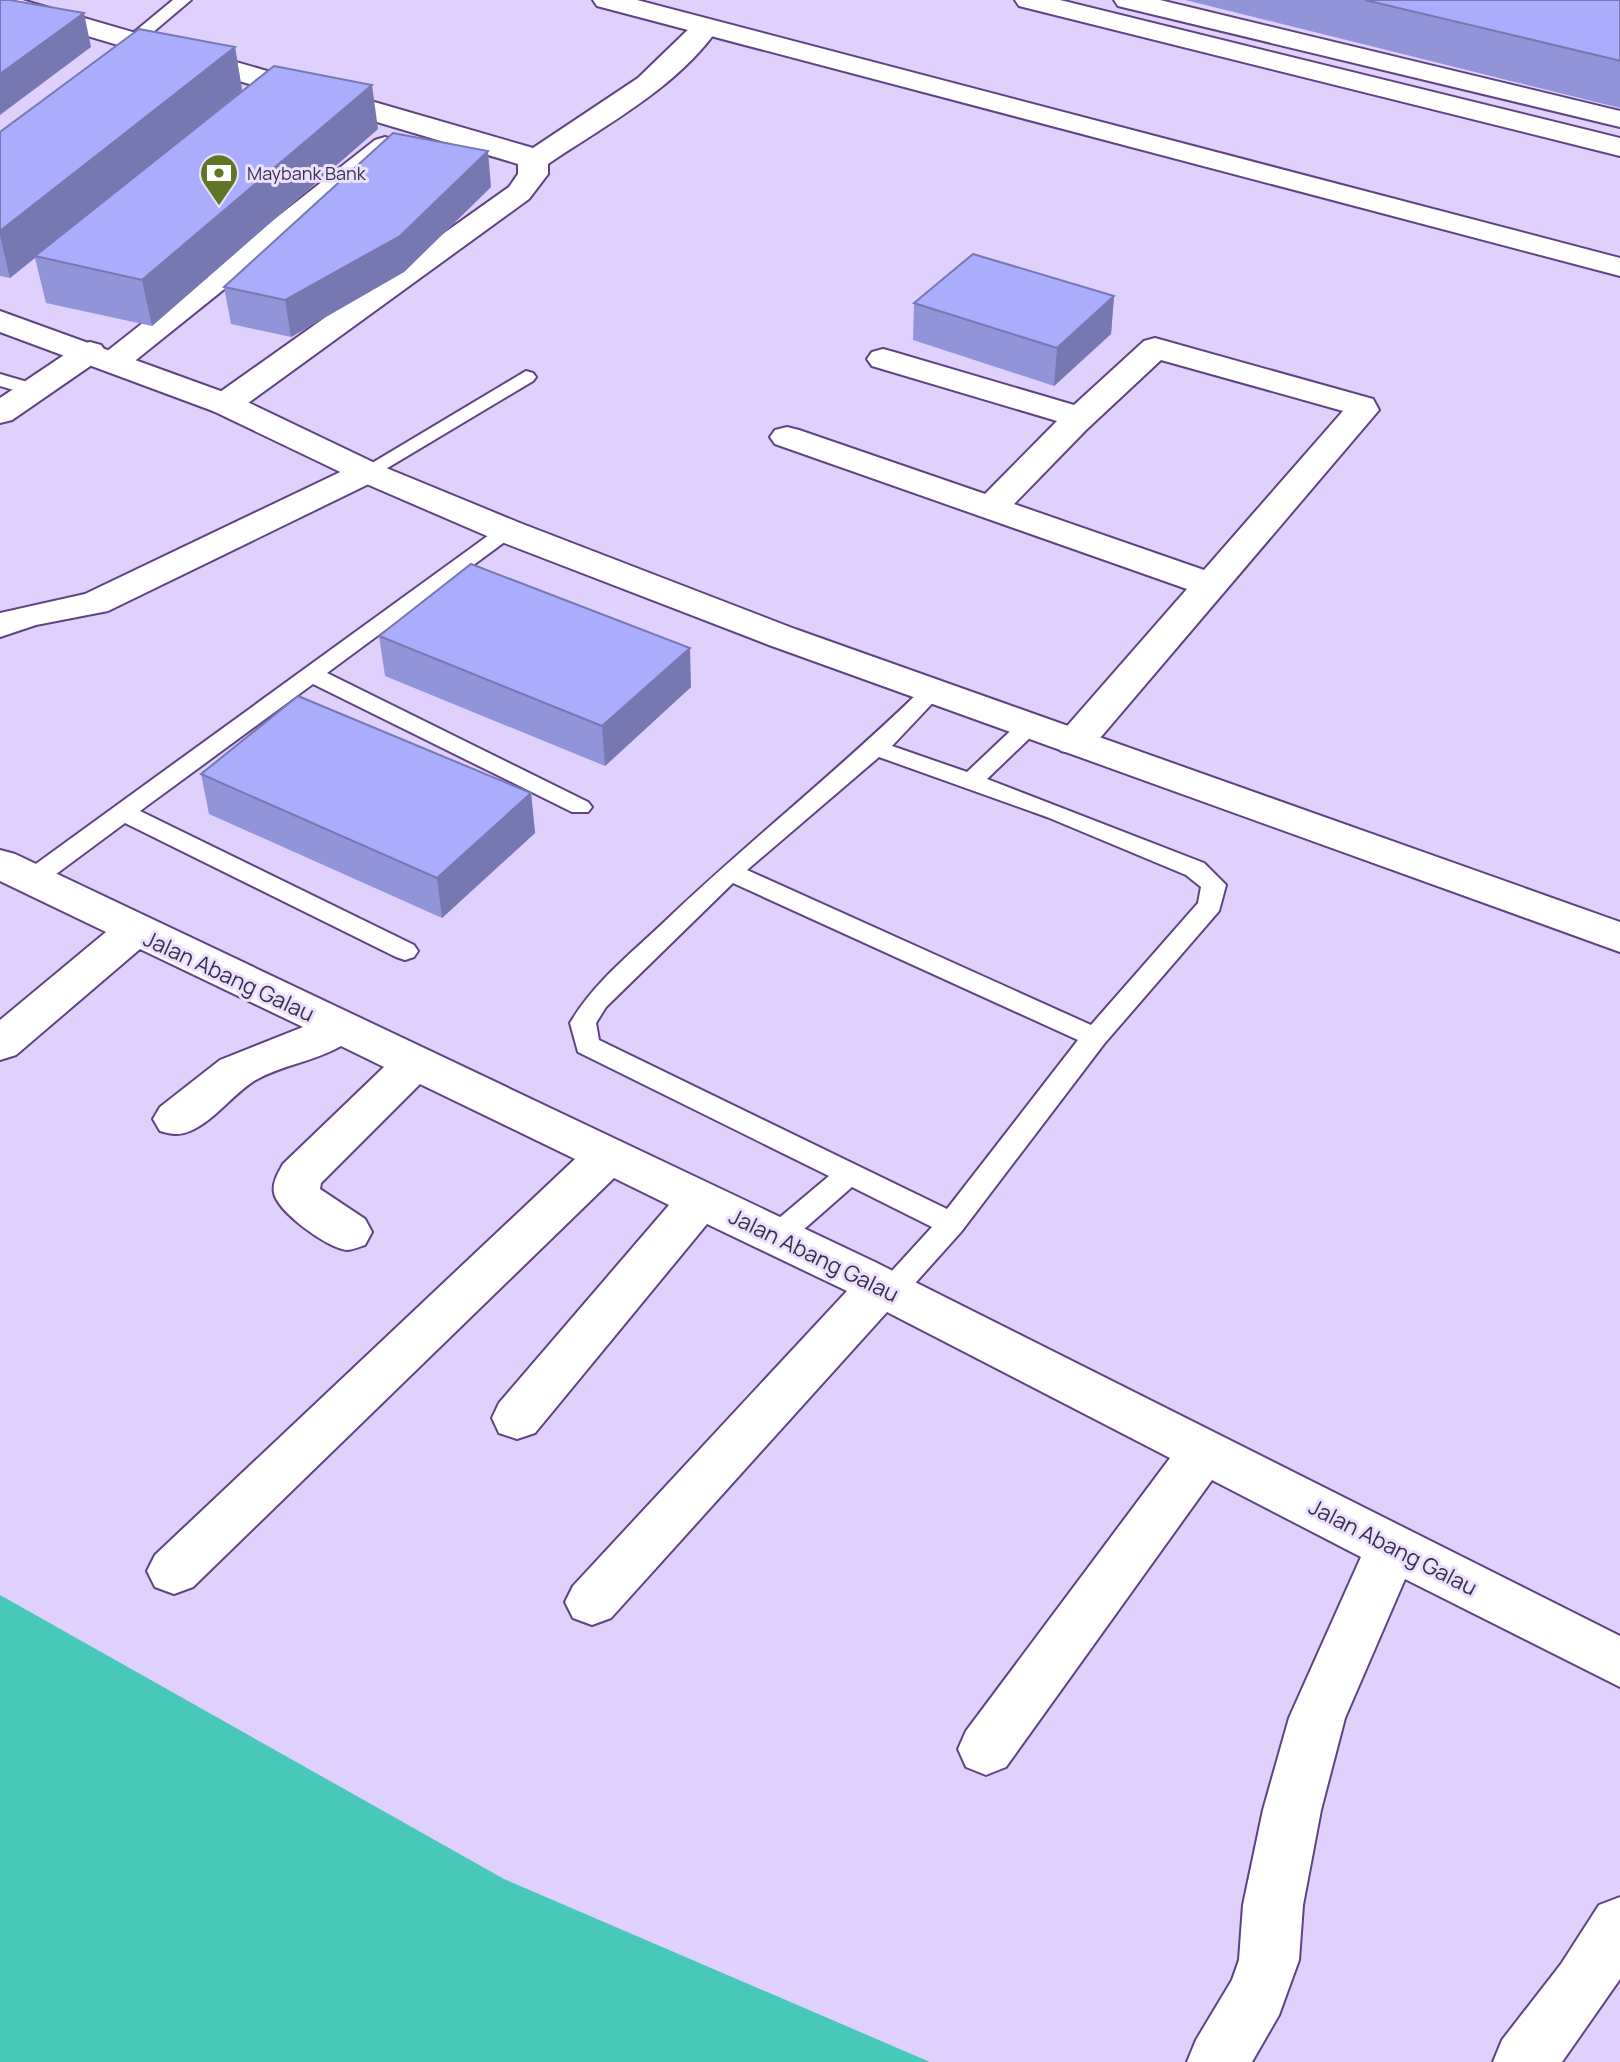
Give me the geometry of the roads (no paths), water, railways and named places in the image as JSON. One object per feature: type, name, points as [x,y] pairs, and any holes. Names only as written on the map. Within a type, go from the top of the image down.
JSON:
[{"type":"street","points":[[606,0],[1620,267]]},
{"type":"street","points":[[1028,0],[1620,147]]},
{"type":"street","points":[[1127,0],[1620,119]]},
{"type":"street","points":[[2,5],[415,122],[524,155],[533,161]]},
{"type":"street","points":[[533,161],[659,76],[684,55],[706,27]]},
{"type":"street","points":[[109,60],[133,41]]},
{"type":"street","points":[[0,413],[34,390],[102,357],[415,122]]},
{"type":"street","points":[[225,404],[519,193],[533,174],[533,161]]},
{"type":"street","points":[[0,321],[225,404],[367,472],[507,531],[932,692],[1620,938]]},
{"type":"street","points":[[990,509],[1155,348],[1361,406],[1362,410],[1075,742]]},
{"type":"street","points":[[883,359],[1081,417]]},
{"type":"street","points":[[787,437],[1211,585]]},
{"type":"street","points":[[0,626],[27,616],[95,603],[367,472]]},
{"type":"street","name":"Jalan Abang Galau","points":[[15,872],[885,1290],[1620,1663]]},
{"type":"street","points":[[0,1044],[134,931]]},
{"type":"street","points":[[176,1119],[236,1071],[255,1061],[309,1044],[338,1027]]},
{"type":"street","points":[[348,1232],[299,1199],[296,1190],[299,1176],[414,1064]]},
{"type":"street","points":[[174,1571],[608,1156]]},
{"type":"street","points":[[517,1418],[700,1200]]},
{"type":"street","points":[[592,1602],[885,1290]]},
{"type":"street","points":[[986,1749],[1204,1451]]},
{"type":"street","points":[[1218,2062],[1258,1994],[1269,1960],[1273,1905],[1292,1810],[1317,1718],[1392,1547]]},
{"type":"street","points":[[1524,2062],[1582,1985],[1620,1925]]},
{"type":"lane","points":[[133,41],[183,0]]},
{"type":"lane","points":[[250,100],[274,81]]},
{"type":"lane","points":[[367,472],[526,377]]},
{"type":"lane","points":[[0,380],[34,390]]},
{"type":"lane","points":[[15,872],[122,812],[507,531]]},
{"type":"lane","points":[[311,674],[580,807]]},
{"type":"lane","points":[[932,692],[876,748],[730,872],[597,1001],[583,1023],[587,1045],[951,1224]]},
{"type":"lane","points":[[970,782],[1029,726]]},
{"type":"lane","points":[[876,748],[1055,812],[1195,869],[1214,885],[1210,905],[1095,1037],[951,1224],[885,1290]]},
{"type":"lane","points":[[122,812],[405,951]]},
{"type":"lane","points":[[730,872],[1095,1037]]},
{"type":"lane","points":[[776,1237],[848,1175]]},
{"type":"place","name":"Maybank Bank","points":[[219,207]]}]
